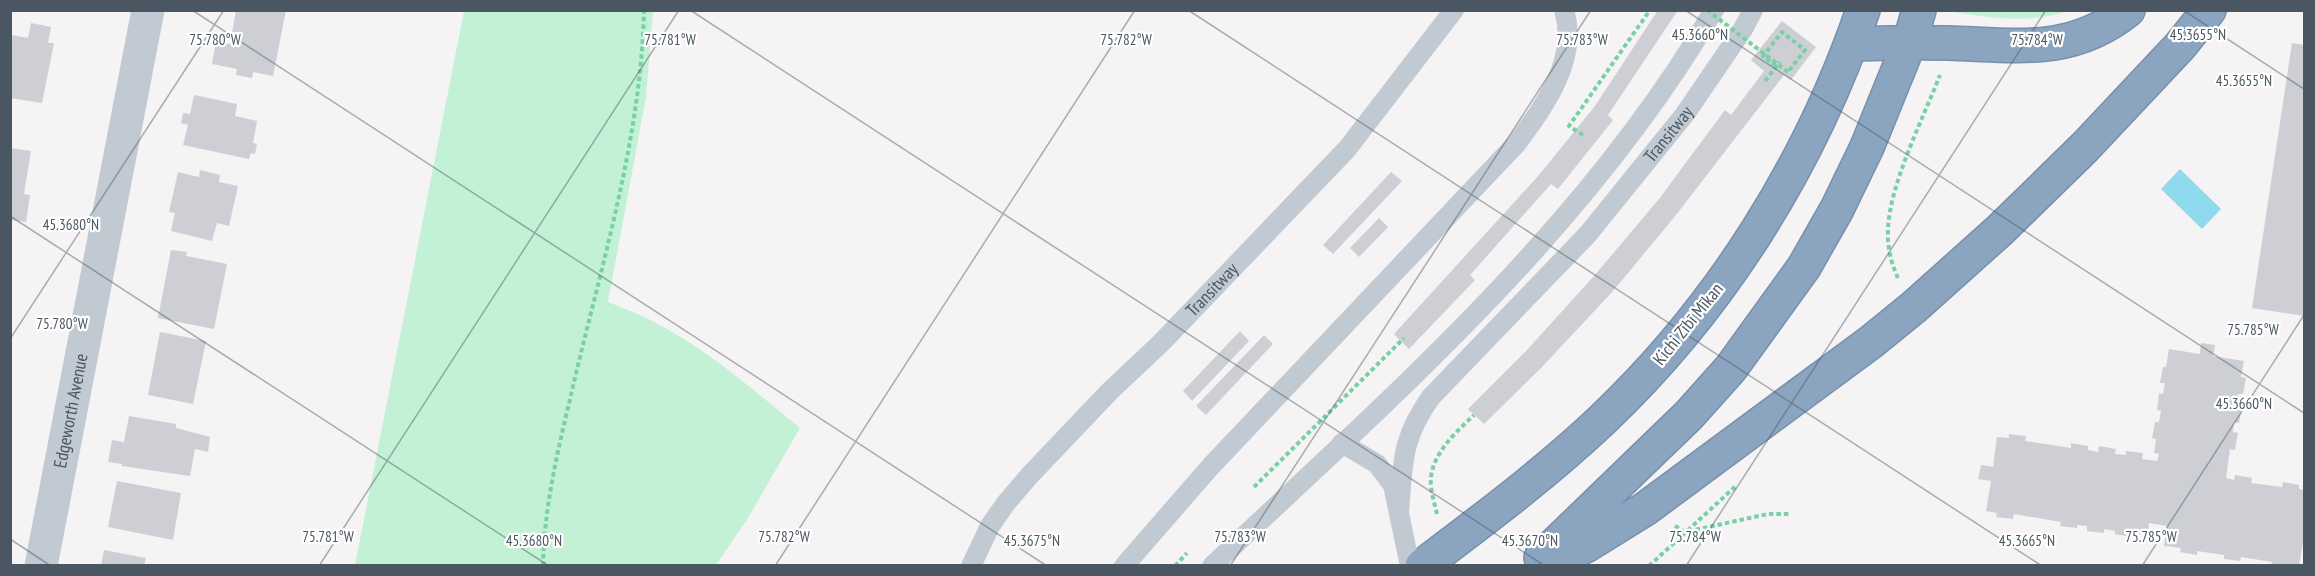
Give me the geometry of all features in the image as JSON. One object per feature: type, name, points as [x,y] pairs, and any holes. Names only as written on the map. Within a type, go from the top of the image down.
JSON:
[{"type":"highway","name":"Kichi Zībī Mīkan","points":[[1422,566],[1522,488],[1602,420],[1667,352],[1741,257],[1769,212],[1826,109],[1863,10]]},
{"type":"highway","points":[[1533,566],[1689,415],[1731,368],[1804,267],[1837,209],[1862,157],[1910,41],[1919,10]]},
{"type":"highway","points":[[1852,44],[1910,41],[2039,46],[2082,37],[2128,10]]},
{"type":"highway","points":[[1544,566],[1587,545],[1645,509],[1871,342],[1914,307],[2000,230],[2085,147],[2180,46],[2209,10]]},
{"type":"street","name":"Edgeworth Avenue","points":[[41,566],[148,10]]},
{"type":"lane","name":"Transitway","points":[[971,566],[990,526],[1030,475],[1110,391],[1161,343],[1347,149],[1454,10]]},
{"type":"lane","points":[[1124,566],[1211,466],[1517,143],[1540,112],[1557,81],[1566,54],[1569,33],[1564,10]]},
{"type":"lane","name":"Transitway","points":[[1212,566],[1462,328],[1566,216],[1641,119],[1714,10]]},
{"type":"lane","name":"Transitway","points":[[1400,512],[1404,456],[1409,433],[1419,413],[1431,397],[1588,234],[1632,182],[1701,92],[1743,30],[1753,10]]},
{"type":"lane","name":"Transitway","points":[[1342,443],[1377,464],[1393,485],[1410,566]]},
{"type":"path","points":[[543,566],[555,463],[629,150],[638,95],[644,10]]},
{"type":"path","points":[[1583,135],[1569,126],[1650,10]]},
{"type":"path","points":[[1707,10],[1778,64],[1788,72],[1805,50],[1782,32],[1764,56],[1778,64]]},
{"type":"path","points":[[1765,81],[1778,64]]},
{"type":"path","points":[[1900,283],[1888,247],[1888,227],[1895,189],[1943,67]]},
{"type":"path","points":[[1250,491],[1404,338]]},
{"type":"path","points":[[1437,515],[1430,484],[1435,464],[1453,436],[1474,415]]},
{"type":"path","points":[[1685,531],[1768,513],[1790,514]]},
{"type":"path","points":[[1175,566],[1191,549]]},
{"type":"green space","points":[[2067,10],[2037,18],[2022,19],[1947,11]]},
{"type":"green space","points":[[464,11],[653,11],[646,97],[608,302],[645,317],[690,343],[728,370],[800,428],[748,518],[716,565],[355,565]]},
{"type":"water","points":[[2180,169],[2221,209],[2202,229],[2161,189]]},
{"type":"building","points":[[236,10],[286,10],[273,76],[253,72],[252,78],[236,75],[237,69],[212,64],[216,42],[230,44]]},
{"type":"building","points":[[1658,10],[1678,10],[1608,115],[1613,120],[1558,189],[1551,184],[1470,275],[1475,280],[1409,349],[1394,334],[1539,175],[1595,106]]},
{"type":"building","points":[[1782,21],[1816,47],[1791,80],[1784,75],[1676,215],[1614,290],[1542,367],[1484,424],[1468,409],[1526,351],[1594,276],[1659,199],[1725,110],[1731,115],[1764,71],[1751,60]]},
{"type":"building","points":[[31,23],[51,27],[48,43],[54,43],[42,103],[10,98],[12,35],[28,38]]},
{"type":"building","points":[[2292,43],[2304,45],[2304,316],[2252,308]]},
{"type":"building","points":[[194,95],[237,104],[235,116],[257,121],[253,143],[257,144],[255,154],[251,153],[249,159],[183,145],[188,125],[181,123],[183,113],[190,114]]},
{"type":"building","points":[[10,148],[31,151],[24,194],[30,195],[26,222],[10,220]]},
{"type":"building","points":[[200,170],[220,175],[219,182],[238,186],[229,226],[217,223],[212,241],[171,231],[175,213],[169,212],[178,172],[199,177]]},
{"type":"building","points":[[1391,172],[1402,181],[1333,254],[1323,245]]},
{"type":"building","points":[[1379,218],[1388,227],[1359,257],[1350,248]]},
{"type":"building","points":[[171,250],[187,252],[186,256],[227,264],[214,329],[158,318]]},
{"type":"building","points":[[1240,331],[1249,341],[1192,401],[1183,391]]},
{"type":"building","points":[[160,332],[206,341],[193,404],[148,395]]},
{"type":"building","points":[[1264,335],[1273,344],[1206,415],[1196,406]]},
{"type":"building","points":[[2201,343],[2215,345],[2213,356],[2244,361],[2241,377],[2246,378],[2243,394],[2238,394],[2237,405],[2242,406],[2239,423],[2234,422],[2233,432],[2238,433],[2235,450],[2230,449],[2226,478],[2234,480],[2235,475],[2252,478],[2251,483],[2282,487],[2283,482],[2299,485],[2299,489],[2304,490],[2304,536],[2299,566],[2271,566],[2272,562],[2241,557],[2240,561],[2224,559],[2224,555],[2197,551],[2197,555],[2180,552],[2181,548],[2164,546],[2167,526],[2149,523],[2148,535],[2132,533],[2131,537],[2104,529],[2104,533],[2087,531],[2087,526],[2077,525],[2077,528],[2060,526],[2061,522],[2014,514],[2013,519],[1996,517],[1997,513],[1986,511],[1991,481],[1978,479],[1981,465],[1993,467],[1997,437],[2009,438],[2009,434],[2026,436],[2025,441],[2071,448],[2071,443],[2088,446],[2088,450],[2098,452],[2099,446],[2116,449],[2115,454],[2126,455],[2126,451],[2143,453],[2142,459],[2157,461],[2159,454],[2154,453],[2156,439],[2152,438],[2155,422],[2159,422],[2161,411],[2157,410],[2159,393],[2163,394],[2165,383],[2160,383],[2169,349],[2200,354]]},
{"type":"building","points":[[129,416],[176,424],[176,428],[210,437],[208,452],[195,449],[190,476],[108,462],[112,440],[124,442]]},
{"type":"building","points":[[117,481],[181,493],[173,540],[108,527]]},
{"type":"building","points":[[104,550],[146,558],[144,566],[101,566]]}]
